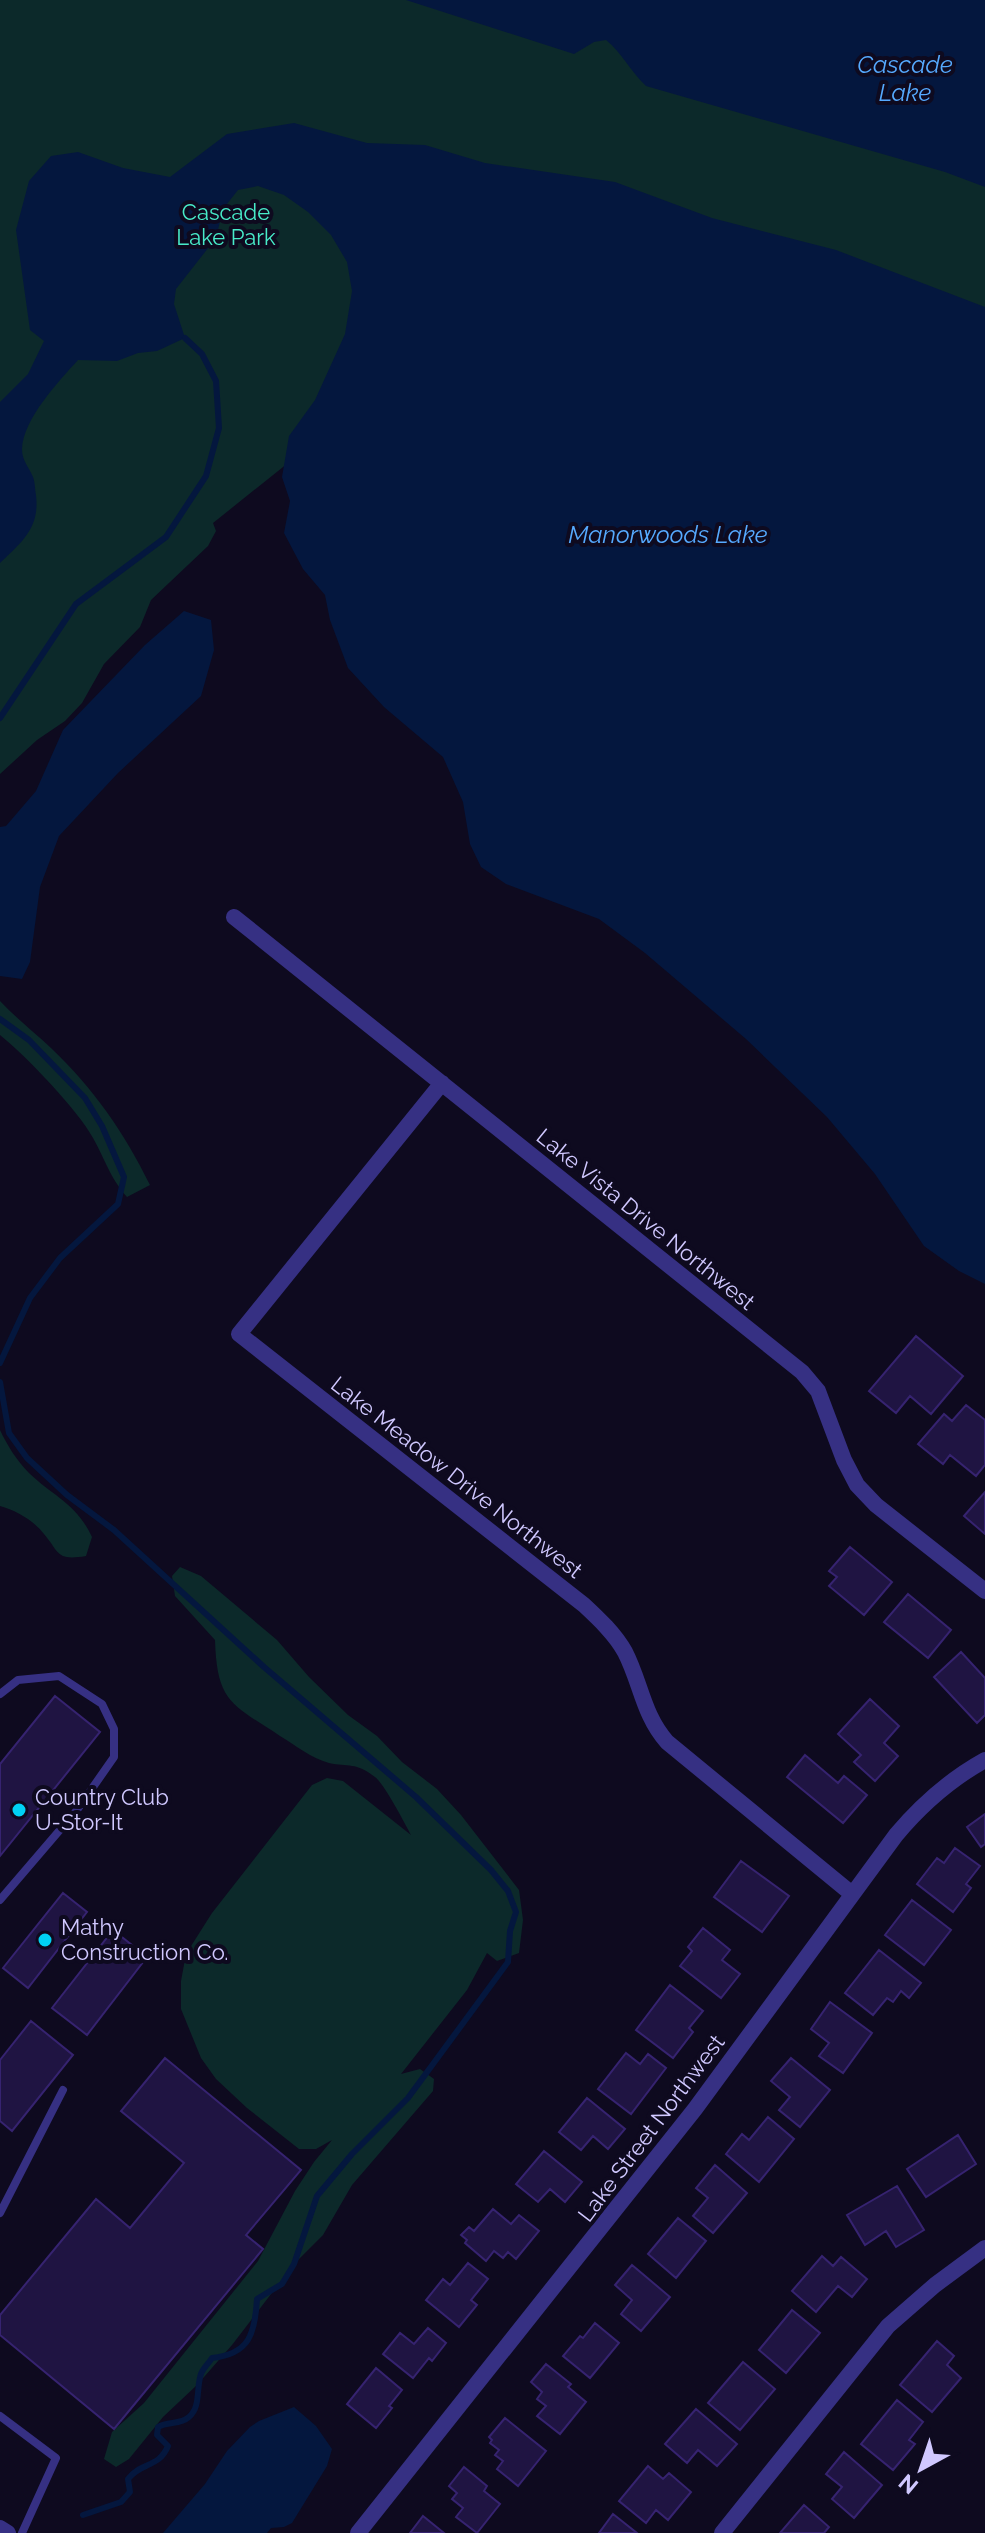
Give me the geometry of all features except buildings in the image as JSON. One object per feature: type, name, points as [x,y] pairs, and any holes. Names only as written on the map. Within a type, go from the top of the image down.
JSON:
[{"type":"street","name":"Lake Vista Drive Northwest","points":[[234,917],[802,1372],[818,1391],[844,1460],[857,1485],[876,1505],[985,1591]]},
{"type":"street","name":"Lake Meadow Drive Northwest","points":[[442,1083],[239,1334],[584,1605],[606,1627],[625,1653],[647,1713],[667,1742],[852,1894]]},
{"type":"street","name":"Lake Street Northwest","points":[[358,2533],[686,2121],[916,1810],[961,1773],[985,1760]]},
{"type":"street","points":[[722,2533],[888,2326],[935,2285],[985,2248]]},
{"type":"street","points":[[0,2528],[8,2533]]},
{"type":"lane","points":[[0,1694],[18,1680],[59,1676],[102,1704],[114,1729],[114,1757],[77,1810],[0,1900]]},
{"type":"lane","points":[[0,2213],[63,2090]]},
{"type":"lane","points":[[0,2416],[56,2458],[22,2533]]},
{"type":"green space","name":"Cascade Lake Park","points":[[0,0],[985,0],[985,535],[602,212],[213,523],[216,531],[208,546],[151,600],[140,627],[104,664],[82,703],[65,721],[37,740],[0,774]]},
{"type":"green space","points":[[0,1001],[67,1063],[94,1095],[119,1129],[150,1185],[127,1197],[76,1113],[0,1035]]},
{"type":"green space","points":[[0,1430],[25,1468],[72,1508],[86,1525],[92,1537],[86,1556],[60,1554],[35,1525],[18,1513],[0,1506]]},
{"type":"green space","points":[[180,1567],[201,1576],[277,1640],[348,1715],[437,1789],[519,1890],[523,1920],[519,1953],[497,1961],[487,1953],[467,1990],[401,2074],[420,2069],[434,2079],[433,2091],[352,2185],[323,2235],[294,2264],[232,2345],[197,2385],[163,2417],[129,2459],[116,2467],[104,2459],[112,2432],[144,2403],[258,2261],[295,2191],[332,2140],[316,2149],[299,2149],[216,2079],[201,2058],[181,2009],[181,1981],[186,1954],[212,1913],[312,1785],[327,1778],[343,1781],[411,1835],[389,1795],[375,1777],[357,1767],[329,1763],[310,1755],[230,1700],[219,1677],[215,1640],[175,1596],[172,1576]]},
{"type":"water","name":"Cascade Lake","points":[[406,0],[985,0],[985,187],[945,172],[646,86],[606,40],[594,42],[574,54]]},
{"type":"water","name":"Manorwoods Lake","points":[[294,123],[367,143],[425,145],[485,163],[615,182],[712,218],[836,250],[985,307],[985,1284],[959,1271],[924,1246],[875,1174],[827,1117],[746,1039],[645,953],[599,919],[506,884],[481,867],[470,844],[463,802],[443,757],[384,707],[348,668],[330,620],[325,595],[303,569],[284,533],[290,501],[282,477],[289,436],[315,400],[345,334],[352,291],[347,262],[331,235],[308,212],[284,195],[258,186],[238,190],[223,209],[216,238],[176,289],[174,304],[185,338],[157,351],[138,353],[117,361],[78,360],[61,379],[35,413],[24,437],[23,457],[35,484],[35,517],[28,534],[0,563],[0,402],[28,374],[44,341],[30,330],[16,230],[29,181],[51,156],[78,152],[123,168],[170,177],[227,134]]},
{"type":"water","points":[[184,611],[211,620],[214,650],[201,696],[118,773],[59,836],[40,887],[30,962],[22,979],[0,976],[0,827],[6,826],[36,791],[63,730],[145,645]]},
{"type":"water","points":[[294,2407],[316,2426],[332,2449],[327,2466],[292,2523],[271,2528],[267,2533],[163,2533],[205,2484],[227,2451],[250,2427]]},
{"type":"waterway","points":[[0,718],[76,604],[166,537],[206,476],[219,428],[216,381],[202,354],[185,338]]},
{"type":"waterway","points":[[0,1019],[29,1040],[85,1098],[102,1126],[124,1177],[118,1204],[60,1258],[30,1298],[0,1363]]},
{"type":"waterway","points":[[0,1382],[9,1433],[27,1458],[67,1495],[114,1530],[264,1667],[416,1797],[491,1870],[508,1891],[516,1912],[510,1931],[508,1962],[408,2098],[352,2154],[317,2196],[294,2264],[282,2284],[257,2299],[248,2340],[235,2352],[212,2358],[201,2374],[193,2413],[182,2421],[158,2427],[157,2435],[168,2446],[160,2458],[128,2479],[130,2492],[121,2502],[83,2515]]},
{"type":"place","name":"Country Club U-Stor-It","points":[[19,1810]]},
{"type":"place","name":"Mathy Construction Co.","points":[[45,1940]]}]
